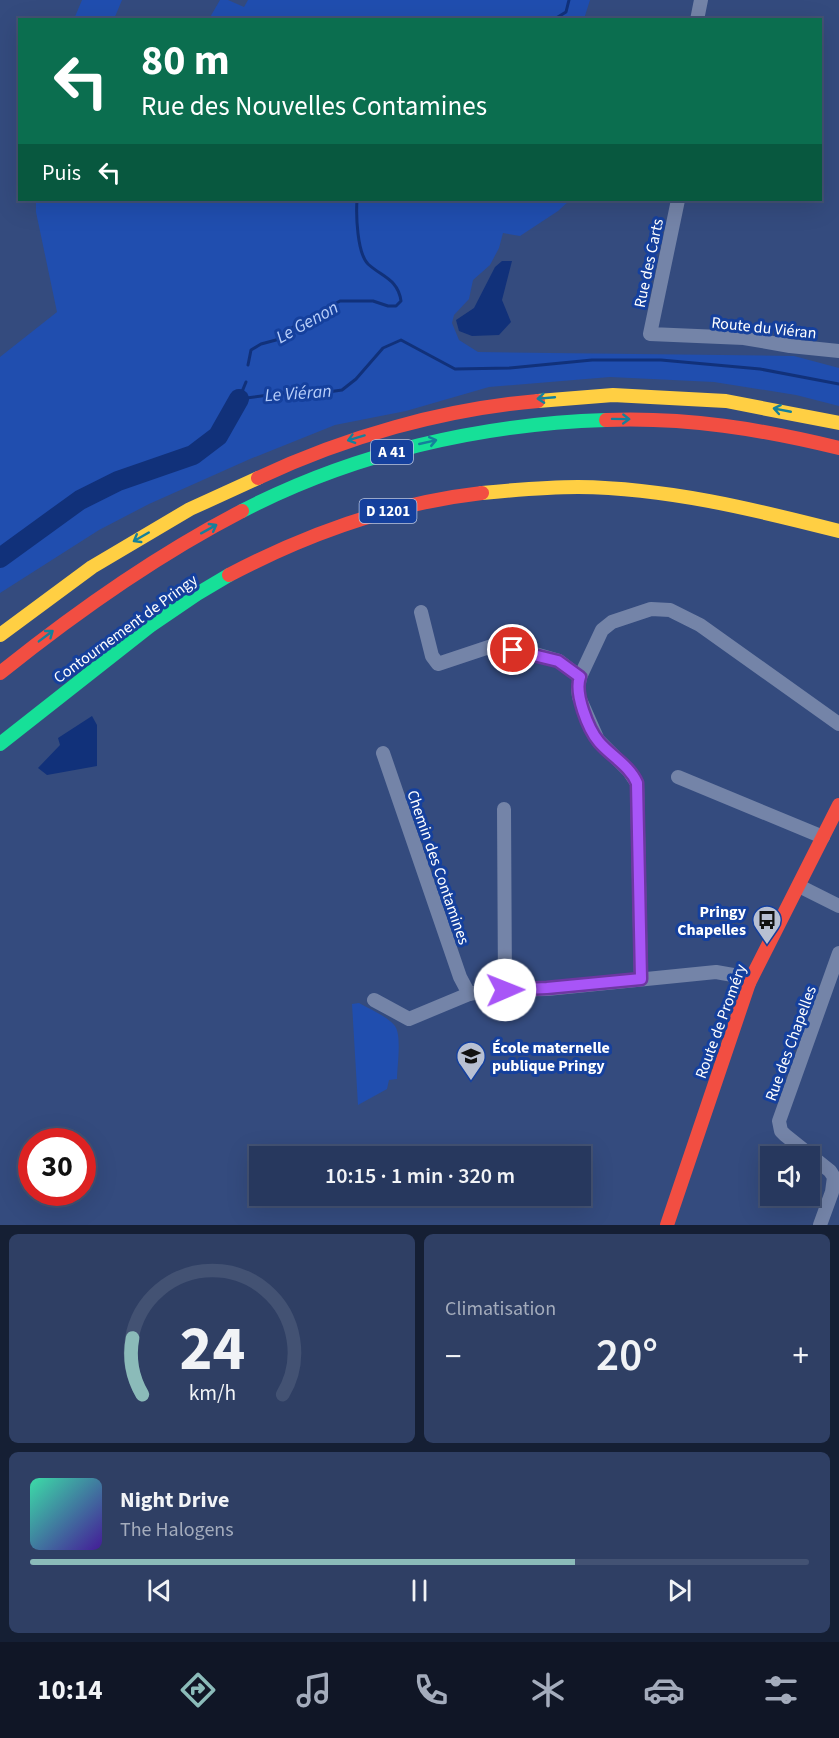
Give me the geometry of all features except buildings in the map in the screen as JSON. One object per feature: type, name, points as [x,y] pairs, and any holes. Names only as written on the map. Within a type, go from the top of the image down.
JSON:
[{"type":"main road","name":"A 41","points":[[0,635],[101,562],[218,495],[306,456],[346,441],[417,420],[464,410],[548,398],[637,394],[726,400],[839,423]]},
{"type":"main road","name":"A 41","points":[[0,673],[106,592],[209,529],[311,480],[417,445],[518,425],[609,418],[696,422],[745,428],[789,435],[839,448]]},
{"type":"main road","name":"Contournement de Pringy","points":[[0,732],[133,627],[210,576],[253,552],[300,531],[401,498],[490,482],[572,478],[604,479],[653,483],[704,491],[839,522]]},
{"type":"main road","name":"Contournement de Pringy","points":[[0,744],[130,641],[210,586],[309,537],[390,511],[492,491],[536,487],[601,488],[656,492],[703,499],[839,531]]},
{"type":"main road","name":"Route de Proméry","points":[[667,1225],[750,983],[839,806]]},
{"type":"street","points":[[697,18],[701,0]]},
{"type":"street","name":"Rue des Carts","points":[[650,334],[678,201]]},
{"type":"street","name":"Route du Viéran","points":[[650,334],[744,338],[839,351]]},
{"type":"street","points":[[641,979],[637,783],[594,734],[578,689],[580,677],[602,630],[612,622],[651,609],[670,610],[700,625],[839,724]]},
{"type":"street","points":[[421,612],[432,656],[438,664],[492,646],[558,661],[580,677]]},
{"type":"street","name":"Chemin des Contamines","points":[[382,753],[459,977],[469,994]]},
{"type":"street","points":[[678,777],[823,837]]},
{"type":"street","points":[[504,809],[505,990]]},
{"type":"street","points":[[799,886],[839,906]]},
{"type":"street","name":"Rue des Chapelles","points":[[820,1225],[832,1192],[834,1177],[830,1171],[781,1131],[779,1122],[839,953]]},
{"type":"street","points":[[374,1000],[409,1019],[469,994],[505,990],[716,972],[733,975],[750,983]]},
{"type":"shaded area","points":[[82,0],[122,0],[114,18],[74,18]]},
{"type":"shaded area","points":[[220,0],[228,0],[244,7],[248,0],[590,0],[584,18],[210,18]]},
{"type":"shaded area","points":[[36,201],[569,201],[520,236],[503,233],[499,248],[490,265],[473,280],[469,299],[454,315],[452,323],[459,340],[478,352],[794,356],[839,368],[839,406],[796,395],[714,382],[610,377],[489,387],[406,411],[335,425],[250,459],[149,504],[99,530],[0,593],[0,357],[57,312],[36,212]]},
{"type":"shaded area","points":[[502,261],[512,261],[502,300],[511,322],[499,335],[472,336],[459,331],[456,320],[474,308],[495,267]]},
{"type":"shaded area","points":[[92,716],[97,725],[97,766],[47,775],[38,768],[60,745],[58,738]]},
{"type":"shaded area","points":[[359,1003],[392,1022],[397,1031],[399,1044],[397,1079],[389,1080],[387,1089],[358,1105],[352,1004]]},
{"type":"waterway","name":"Le Genon","points":[[556,18],[566,12],[569,0]]},
{"type":"waterway","name":"Le Genon","points":[[248,365],[251,350],[261,344],[276,340],[296,325],[340,301],[373,301],[388,306],[396,306],[401,301],[393,283],[364,259],[358,234],[357,201]]},
{"type":"waterway","name":"Le Viéran","points":[[239,399],[298,391],[342,390],[356,379],[383,348],[401,340],[455,369],[510,368],[592,360],[661,360],[760,369],[839,384]]},
{"type":"waterway","name":"Le Genon","points":[[239,399],[246,382]]},
{"type":"waterway","name":"Le Viéran","points":[[0,558],[80,500],[118,481],[193,455],[218,436],[239,399]]},
{"type":"traffic: fast","points":[[242,511],[328,473],[419,445],[512,428],[606,420]]},
{"type":"traffic: fast","points":[[0,744],[150,626],[229,575]]},
{"type":"traffic: slow","points":[[538,401],[613,395],[726,401],[839,423]]},
{"type":"traffic: slow","points":[[0,635],[92,567],[190,509],[258,478]]},
{"type":"traffic: slow","points":[[482,493],[566,487],[644,491],[710,501],[839,531]]},
{"type":"traffic: jam","points":[[258,478],[325,450],[395,427],[466,411],[538,401]]},
{"type":"traffic: jam","points":[[606,420],[666,420],[724,426],[781,435],[839,448]]},
{"type":"traffic: jam","points":[[229,575],[289,546],[351,522],[416,504],[482,493]]},
{"type":"traffic: jam","points":[[0,673],[117,586],[178,547],[242,511]]},
{"type":"traffic: jam","points":[[667,1225],[749,983],[839,805]]},
{"type":"place","name":"Pringy Chapelles","points":[[767,946]]},
{"type":"place","name":"École maternelle publique Pringy","points":[[471,1082]]},
{"type":"route","points":[[505,990],[641,979],[637,783],[594,734],[579,697],[580,677],[558,661],[513,650]]}]
